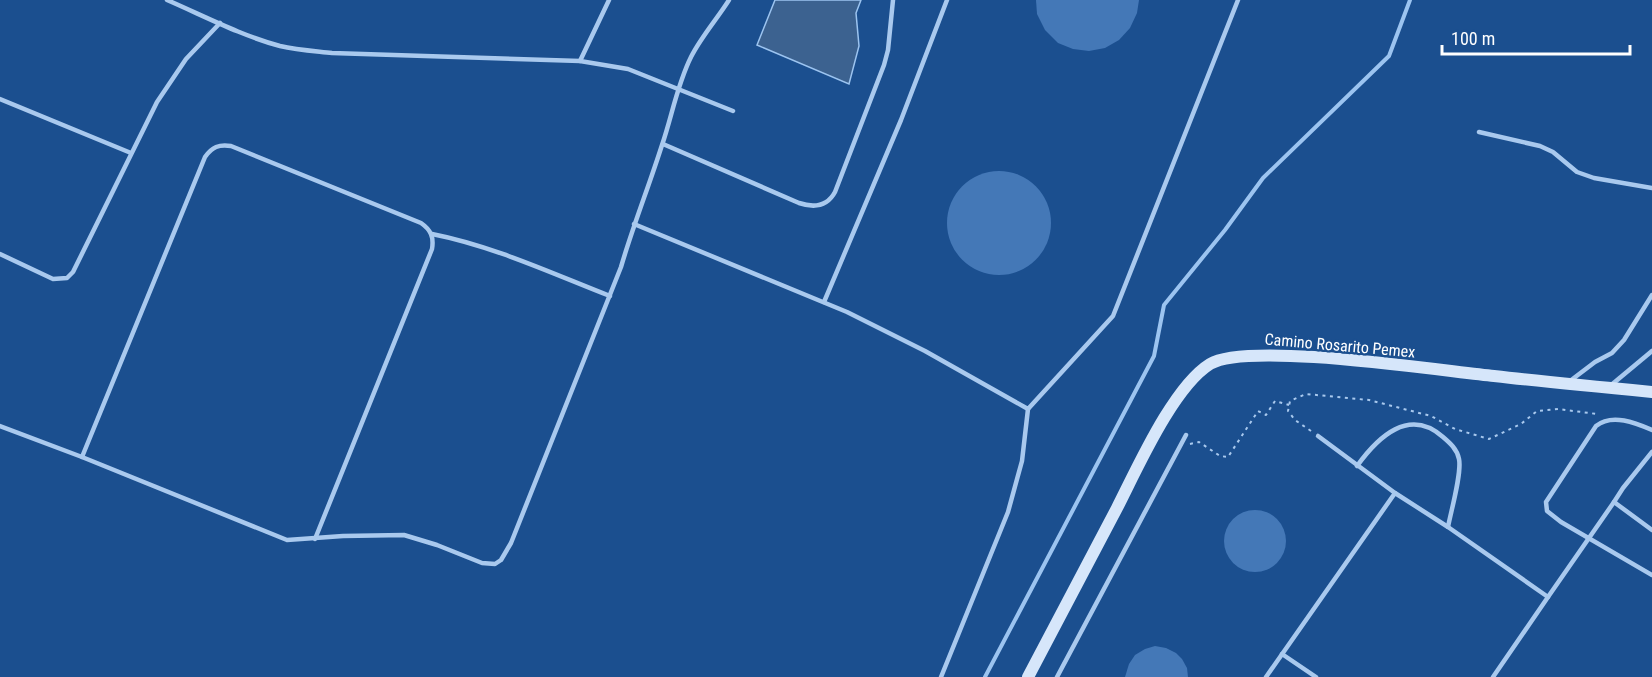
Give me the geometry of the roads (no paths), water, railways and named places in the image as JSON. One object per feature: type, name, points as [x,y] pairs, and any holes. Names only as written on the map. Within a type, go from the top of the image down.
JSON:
[{"type":"street","name":"Camino Rosarito Pemex","points":[[1028,677],[1159,427],[1187,385],[1210,363],[1255,355],[1333,359],[1652,392]]},
{"type":"lane","points":[[167,0],[279,46],[332,53],[580,61],[628,69],[733,111]]},
{"type":"lane","points":[[580,61],[609,0]]},
{"type":"lane","points":[[0,426],[287,540],[344,536],[404,536],[436,545],[488,565],[495,564],[501,560],[511,543],[610,296],[663,144],[678,88],[697,45],[729,0]]},
{"type":"lane","points":[[663,144],[799,203],[809,206],[827,202],[835,192],[884,65],[888,50],[893,0]]},
{"type":"lane","points":[[824,302],[901,120],[947,0]]},
{"type":"lane","points":[[942,677],[1008,512],[1022,461],[1028,409],[1113,316],[1239,0]]},
{"type":"lane","points":[[0,254],[53,279],[67,278],[78,265],[130,153],[174,75],[220,23]]},
{"type":"lane","points":[[0,99],[130,153]]},
{"type":"lane","points":[[1479,132],[1540,146],[1553,152],[1577,172],[1594,178],[1652,188]]},
{"type":"lane","points":[[82,457],[205,157],[216,146],[224,144],[252,154],[421,223],[432,234],[457,239],[499,253],[610,296]]},
{"type":"lane","points":[[634,224],[824,302],[925,351],[1028,409]]},
{"type":"lane","points":[[315,539],[432,249],[432,234]]},
{"type":"lane","points":[[1565,384],[1595,362],[1612,353],[1624,340],[1652,294]]},
{"type":"lane","points":[[1608,388],[1652,351]]},
{"type":"lane","points":[[1652,430],[1637,423],[1611,419],[1603,421],[1596,426],[1546,502],[1547,511],[1561,522],[1652,575]]},
{"type":"lane","points":[[1357,466],[1371,446],[1390,431],[1413,423],[1426,425],[1437,432],[1455,447],[1460,459],[1448,527]]},
{"type":"lane","points":[[1058,677],[1186,435]]},
{"type":"lane","points":[[1318,436],[1395,493],[1548,597]]},
{"type":"lane","points":[[1492,677],[1623,488],[1652,452]]},
{"type":"lane","points":[[1266,677],[1395,493]]},
{"type":"lane","points":[[1614,502],[1652,530]]},
{"type":"lane","points":[[1282,654],[1316,677]]},
{"type":"water","points":[[775,0],[861,0],[856,13],[859,46],[849,84],[757,45]]},
{"type":"waterway","points":[[985,677],[1154,356],[1164,305],[1225,230],[1263,178],[1389,56],[1410,0]]}]
